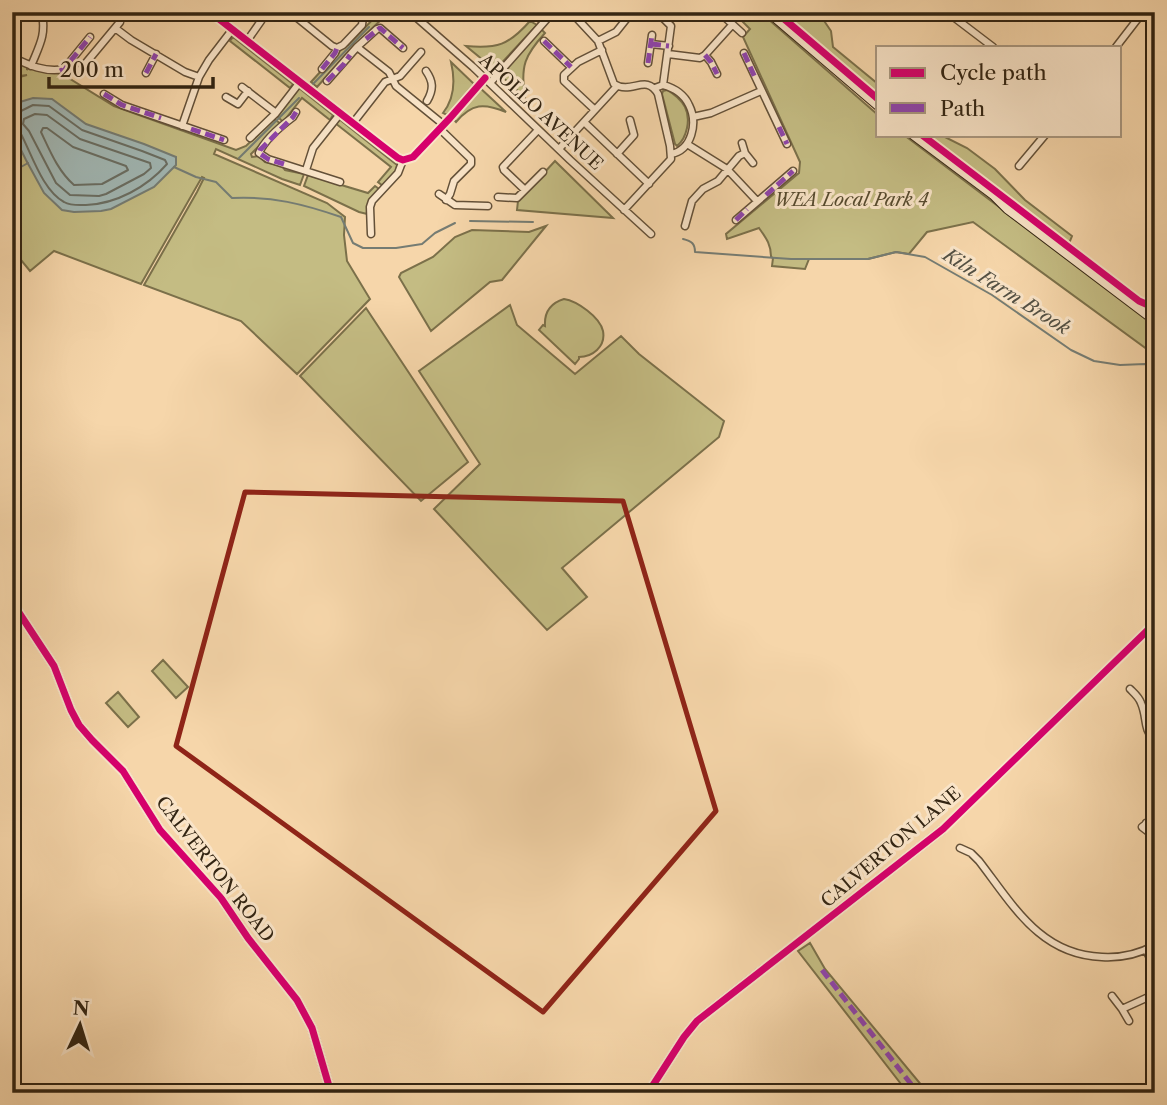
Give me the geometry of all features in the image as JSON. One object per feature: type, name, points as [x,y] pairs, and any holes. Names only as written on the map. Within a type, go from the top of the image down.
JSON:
[{"type":"street","points":[[32,66],[44,30],[42,12]]},
{"type":"street","points":[[118,12],[128,12]]},
{"type":"street","points":[[210,12],[403,160],[413,157],[552,12]]},
{"type":"street","points":[[247,41],[264,12]]},
{"type":"street","points":[[290,12],[337,48]]},
{"type":"street","points":[[322,69],[337,48],[362,25],[363,17],[359,12]]},
{"type":"street","name":"APOLLO AVENUE","points":[[410,12],[651,234]]},
{"type":"street","points":[[532,12],[544,22]]},
{"type":"street","points":[[571,12],[598,41],[617,86],[625,89],[645,84],[654,88],[658,94],[671,159],[624,210]]},
{"type":"street","points":[[598,41],[616,32],[632,12]]},
{"type":"street","points":[[657,12],[671,26],[663,85]]},
{"type":"street","points":[[719,12],[742,33]]},
{"type":"street","points":[[768,12],[876,104]]},
{"type":"street","points":[[947,12],[992,46]]},
{"type":"street","points":[[1117,46],[1143,12]]},
{"type":"street","points":[[80,70],[117,25],[131,40],[185,72],[199,77]]},
{"type":"street","points":[[651,44],[700,58],[732,25]]},
{"type":"street","points":[[327,81],[377,29],[403,48]]},
{"type":"street","points":[[181,126],[199,77],[232,30]]},
{"type":"street","points":[[648,63],[652,35]]},
{"type":"street","points":[[12,57],[44,70],[64,69],[90,37]]},
{"type":"street","points":[[544,41],[571,67]]},
{"type":"street","points":[[357,47],[389,72],[396,86],[424,104],[471,159],[471,164],[454,181],[446,200]]},
{"type":"street","points":[[595,110],[564,81],[564,75],[578,62],[602,50]]},
{"type":"street","points":[[353,123],[385,82],[400,76],[421,52]]},
{"type":"street","points":[[744,53],[787,144]]},
{"type":"street","points":[[144,75],[156,54]]},
{"type":"street","points":[[705,54],[718,74]]},
{"type":"street","points":[[424,104],[432,92],[432,83],[426,71]]},
{"type":"street","points":[[250,138],[276,114],[300,82]]},
{"type":"street","points":[[654,88],[663,85],[673,88],[689,104],[693,117],[687,144],[679,152],[671,154]]},
{"type":"street","points":[[559,149],[617,86]]},
{"type":"street","points":[[226,97],[239,104],[245,89],[276,114]]},
{"type":"street","points":[[693,117],[711,113],[761,91]]},
{"type":"street","points":[[104,94],[122,105],[224,140]]},
{"type":"street","points":[[296,112],[256,154],[340,182]]},
{"type":"street","points":[[306,170],[313,148],[341,114]]},
{"type":"street","points":[[617,154],[634,135],[631,120]]},
{"type":"street","points":[[584,122],[649,184]]},
{"type":"street","points":[[525,190],[503,167],[538,130]]},
{"type":"street","points":[[914,136],[1155,321]]},
{"type":"street","points":[[1020,166],[1044,136]]},
{"type":"street","points":[[742,143],[745,153],[753,163]]},
{"type":"street","points":[[687,144],[727,169],[757,201]]},
{"type":"street","points":[[685,226],[692,201],[704,189],[718,181],[739,156],[745,153]]},
{"type":"street","points":[[371,234],[372,201],[398,173],[403,160]]},
{"type":"street","points":[[736,220],[793,171]]},
{"type":"street","points":[[498,197],[517,198],[542,172]]},
{"type":"street","points":[[439,194],[455,205],[488,206]]},
{"type":"street","points":[[1142,311],[1155,314]]},
{"type":"street","name":"CALVERTON ROAD","points":[[12,602],[54,666],[79,725],[123,771],[160,830],[220,898],[301,1007],[313,1028],[331,1093]]},
{"type":"street","name":"CALVERTON LANE","points":[[648,1093],[697,1021],[943,829],[1155,623]]},
{"type":"street","points":[[1130,689],[1142,705],[1147,734],[1155,742]]},
{"type":"street","points":[[1134,718],[1144,717]]},
{"type":"street","points":[[1144,825],[1155,817]]},
{"type":"street","points":[[1144,825],[1155,830]]},
{"type":"street","points":[[1144,825],[1155,838]]},
{"type":"street","points":[[960,848],[979,861],[1024,920],[1062,949],[1090,957],[1111,958],[1146,950],[1155,945]]},
{"type":"street","points":[[1146,950],[1155,968]]},
{"type":"street","points":[[1122,1009],[1155,994]]},
{"type":"street","points":[[1112,996],[1129,1021]]},
{"type":"highlighted area","points":[[245,492],[623,501],[716,811],[543,1012],[176,746]]},
{"type":"green space","points":[[380,12],[389,12],[317,87],[311,82],[344,46]]},
{"type":"green space","name":"WEA Local Park 4","points":[[733,12],[760,12],[876,113],[876,136],[905,136],[1155,325],[1155,355],[973,222],[927,232],[909,254],[896,252],[868,259],[809,259],[805,269],[772,266],[773,258],[769,245],[759,228],[727,239],[726,234],[799,173],[800,162],[743,37],[750,29]]},
{"type":"green space","points":[[768,12],[818,12],[831,31],[833,47],[876,82],[876,104]]},
{"type":"green space","points":[[530,21],[537,25],[495,70],[466,46],[486,47],[502,44]]},
{"type":"green space","points":[[541,29],[545,33],[533,48],[524,69],[525,97],[499,74]]},
{"type":"green space","points":[[233,37],[293,84],[290,88],[230,41]]},
{"type":"green space","points":[[12,57],[27,64],[27,70],[28,68],[62,74],[114,106],[236,150],[246,146],[274,119],[281,124],[251,154],[252,157],[259,156],[265,162],[282,166],[285,170],[304,174],[300,185],[216,149],[214,154],[327,203],[345,217],[347,261],[370,299],[297,374],[241,321],[144,285],[197,192],[204,178],[202,177],[141,284],[54,251],[30,271],[12,249],[12,79],[27,75],[12,77]]},
{"type":"green space","points":[[451,62],[474,84],[447,115],[443,113],[453,88]]},
{"type":"green space","points":[[479,87],[506,112],[479,106],[467,111],[456,122],[452,118]]},
{"type":"green space","points":[[299,88],[333,115],[330,120],[302,98],[283,122],[277,116]]},
{"type":"green space","points":[[667,90],[675,95],[687,112],[686,133],[677,146],[662,94]]},
{"type":"green space","points":[[339,119],[397,165],[396,171],[383,186],[378,182],[391,167],[335,123]]},
{"type":"green space","points":[[914,136],[943,136],[967,148],[995,169],[1025,200],[1072,236],[1068,246],[1139,301],[1155,308],[1155,314],[1142,311]]},
{"type":"green space","points":[[555,161],[613,218],[517,210],[518,201]]},
{"type":"green space","points":[[308,175],[368,193],[375,186],[379,189],[369,203],[367,214],[304,186]]},
{"type":"green space","points":[[546,226],[502,280],[490,282],[431,331],[399,277],[401,273],[433,257],[455,237],[472,230],[529,232]]},
{"type":"green space","points":[[564,299],[587,310],[603,331],[602,342],[597,350],[579,357],[575,364],[539,330],[545,326],[549,308]]},
{"type":"green space","points":[[510,305],[517,325],[575,374],[621,336],[639,354],[724,421],[719,437],[562,568],[587,597],[547,630],[434,509],[480,464],[419,371]]},
{"type":"green space","points":[[366,308],[468,462],[421,501],[300,376]]},
{"type":"green space","points":[[163,660],[188,687],[176,698],[152,671]]},
{"type":"green space","points":[[118,692],[139,717],[128,727],[106,703]]},
{"type":"green space","points":[[810,943],[825,969],[928,1093],[908,1093],[798,951]]},
{"type":"water","points":[[33,98],[52,99],[86,124],[176,157],[176,165],[154,187],[111,209],[74,212],[62,210],[44,193],[12,132],[12,108]]},
{"type":"waterway","points":[[313,84],[369,27]]},
{"type":"waterway","points":[[239,158],[299,98]]},
{"type":"waterway","name":"Kiln Farm Brook","points":[[12,172],[28,163]]},
{"type":"waterway","name":"Kiln Farm Brook","points":[[174,167],[216,182],[232,198],[261,198],[287,202],[341,217],[353,243],[363,248],[396,248],[422,244],[435,233],[455,223]]},
{"type":"waterway","name":"Kiln Farm Brook","points":[[470,221],[533,222]]},
{"type":"waterway","name":"Kiln Farm Brook","points":[[683,239],[692,243],[695,252],[791,259],[868,259],[896,252],[925,257],[992,295],[1071,350],[1094,361],[1155,366]]},
{"type":"marked path","points":[[719,12],[725,17]]},
{"type":"marked path","points":[[366,39],[380,28],[403,48]]},
{"type":"marked path","points":[[648,63],[652,35]]},
{"type":"marked path","points":[[60,71],[90,37]]},
{"type":"marked path","points":[[544,41],[571,67]]},
{"type":"marked path","points":[[651,44],[669,46]]},
{"type":"marked path","points":[[322,69],[337,48]]},
{"type":"marked path","points":[[744,53],[756,80]]},
{"type":"marked path","points":[[146,73],[156,54]]},
{"type":"marked path","points":[[327,81],[350,55]]},
{"type":"marked path","points":[[705,55],[717,74]]},
{"type":"marked path","points":[[12,57],[19,60]]},
{"type":"marked path","points":[[104,94],[122,105],[161,118]]},
{"type":"marked path","points":[[284,164],[259,153],[296,112]]},
{"type":"marked path","points":[[779,127],[787,144]]},
{"type":"marked path","points":[[191,129],[224,140]]},
{"type":"marked path","points":[[766,195],[793,171]]},
{"type":"marked path","points":[[736,220],[747,209]]},
{"type":"marked path","points":[[822,970],[918,1093]]},
{"type":"cycle path","points":[[210,12],[403,160],[413,157],[485,78]]},
{"type":"cycle path","points":[[776,12],[876,97]]},
{"type":"cycle path","points":[[923,136],[1139,301],[1155,308]]},
{"type":"cycle path","points":[[12,602],[54,666],[79,725],[123,771],[160,830],[221,898],[248,938],[297,1000],[312,1028],[331,1093]]},
{"type":"cycle path","points":[[648,1093],[697,1021],[943,829],[1155,623]]}]
